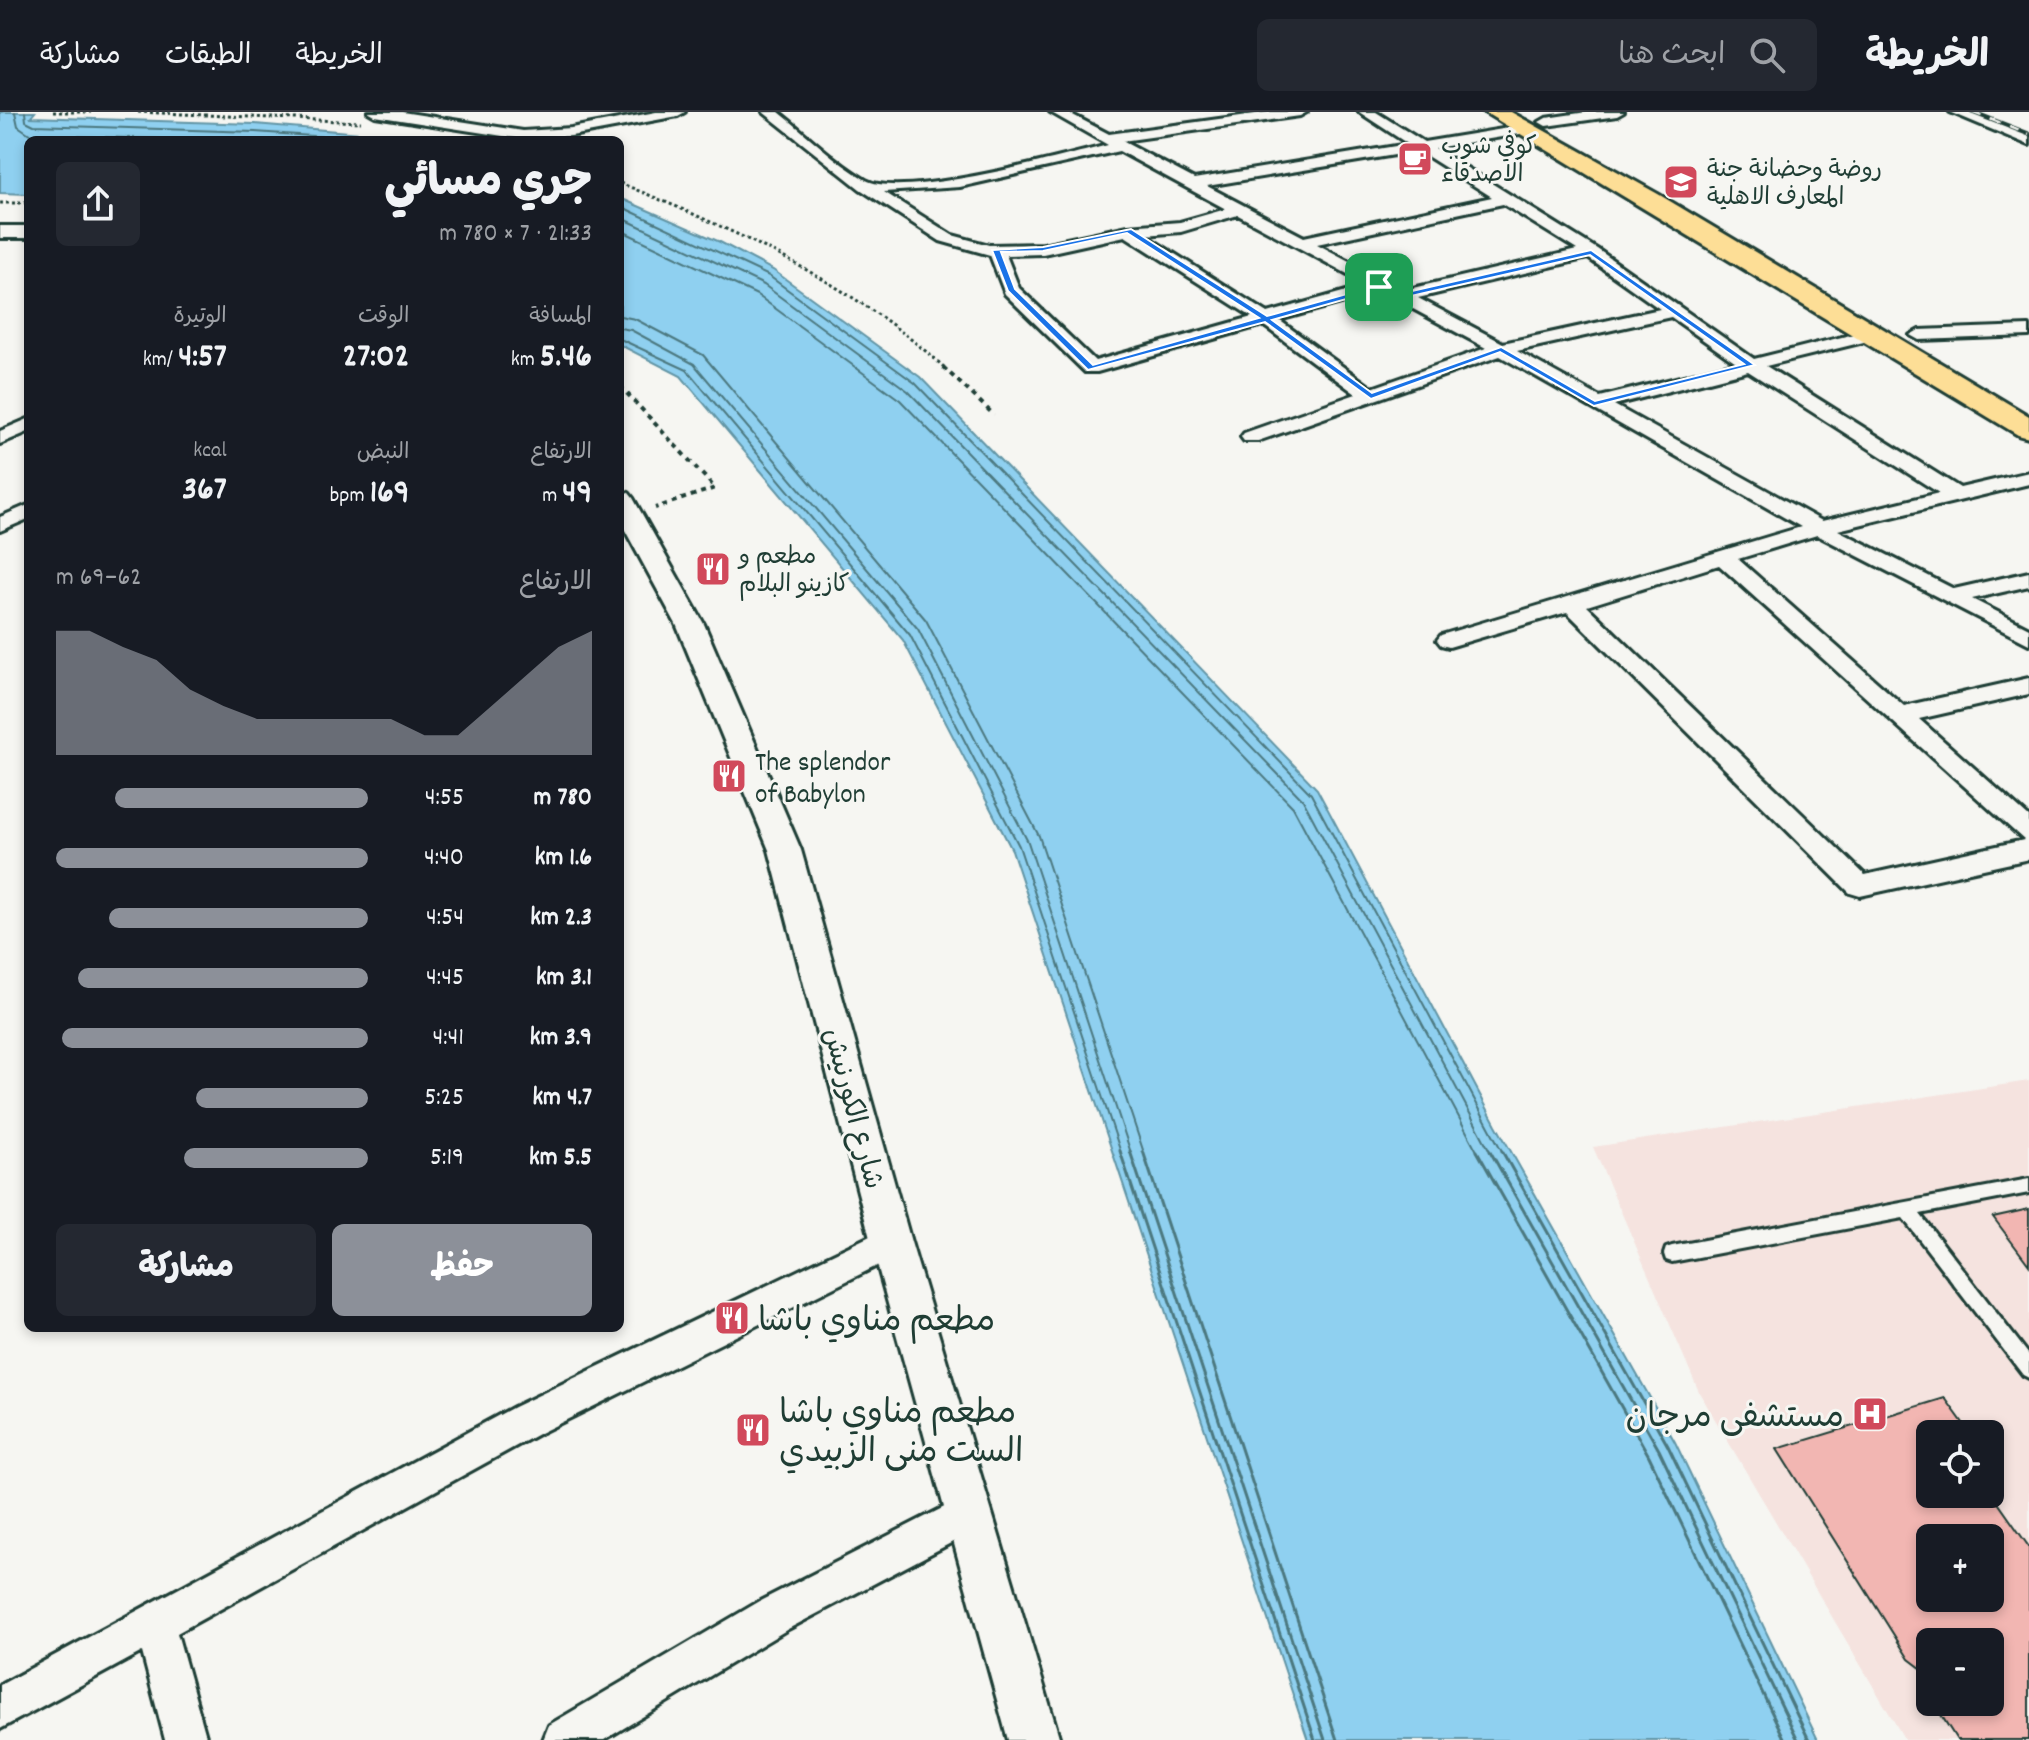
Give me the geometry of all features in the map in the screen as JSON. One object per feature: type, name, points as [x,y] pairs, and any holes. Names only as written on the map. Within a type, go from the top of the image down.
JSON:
[{"type":"main road","points":[[1495,112],[1534,121],[1776,264],[1919,335],[2029,402]]},
{"type":"main road","points":[[1776,264],[1874,334],[2029,429]]},
{"type":"street","points":[[372,118],[523,135],[571,132],[678,112]]},
{"type":"street","points":[[772,114],[794,112]]},
{"type":"street","points":[[1057,112],[1379,287],[1501,349],[1819,528],[2029,637]]},
{"type":"street","points":[[865,186],[888,189],[937,185],[1036,167],[1113,142],[1300,112]]},
{"type":"street","points":[[1366,112],[1591,252],[1751,365],[1956,495]]},
{"type":"street","points":[[1190,184],[1426,148],[1534,121],[1617,112]]},
{"type":"street","points":[[1957,112],[2029,141]]},
{"type":"street","points":[[772,114],[865,186],[946,238],[996,250],[1043,249],[1128,231],[1181,227],[1238,210]]},
{"type":"street","points":[[1299,243],[1506,199]]},
{"type":"street","points":[[1128,231],[1266,319],[1371,396]]},
{"type":"street","points":[[0,232],[24,232]]},
{"type":"street","points":[[996,250],[1011,290],[1091,368],[1379,287]]},
{"type":"street","points":[[1398,297],[1591,252]]},
{"type":"street","points":[[1251,437],[1501,349],[1674,311]]},
{"type":"street","points":[[1919,335],[2029,331]]},
{"type":"street","points":[[1594,404],[1874,334]]},
{"type":"street","points":[[0,438],[24,427]]},
{"type":"street","points":[[1449,640],[1819,528],[2029,478]]},
{"type":"street","name":"شارع الكورنيش","points":[[626,507],[690,624],[785,850],[891,1242],[1034,1740]]},
{"type":"street","points":[[0,525],[24,513]]},
{"type":"street","points":[[1724,558],[2029,832]]},
{"type":"street","points":[[1953,596],[2029,579]]},
{"type":"street","points":[[1571,603],[1860,886],[2029,849]]},
{"type":"street","points":[[1898,716],[2029,686]]},
{"type":"street","points":[[0,1708],[527,1420],[891,1242]]},
{"type":"street","points":[[564,1740],[774,1615],[970,1513]]},
{"type":"street","points":[[154,1622],[186,1740]]},
{"type":"lane","points":[[1672,1254],[2029,1186]]},
{"type":"lane","points":[[1906,1209],[2029,1369]]},
{"type":"path","points":[[53,112],[91,112]]},
{"type":"path","points":[[138,112],[372,118]]},
{"type":"path","points":[[624,185],[761,246],[861,303],[920,347],[994,415]]},
{"type":"path","points":[[0,203],[24,203]]},
{"type":"path","points":[[624,390],[715,488],[626,507]]},
{"type":"shaded area","name":"مستشفى مرجان","points":[[2029,1081],[2029,1740],[1905,1740],[1700,1394],[1593,1147]]},
{"type":"water","points":[[0,112],[35,112],[31,117],[255,124],[395,136],[24,136],[24,194],[0,193]]},
{"type":"water","points":[[624,200],[720,242],[773,270],[920,377],[1317,789],[1496,1125],[1675,1442],[1818,1740],[1308,1740],[1012,850],[903,640],[681,376],[624,347]]},
{"type":"building","points":[[2029,1209],[2029,1265],[1993,1217]]},
{"type":"building","points":[[1945,1398],[1961,1420],[1916,1420],[1916,1508],[2002,1508],[2029,1547],[2029,1740],[1957,1740],[1942,1716],[2004,1716],[2004,1628],[1916,1628],[1916,1664],[1909,1659],[1777,1449]]},
{"type":"railway","points":[[1972,112],[2029,134]]},
{"type":"place","name":"كوفي شوب الاصدقاء","points":[[1415,159]]},
{"type":"place","name":"روضة وحضانة جنة المعارف الاهلية","points":[[1681,182]]},
{"type":"place","name":"مطعم و كازينو البلام","points":[[713,569]]},
{"type":"place","name":"The splendor of Babylon","points":[[729,776]]},
{"type":"place","name":"مطعم مناوي باشا","points":[[732,1318]]},
{"type":"place","name":"مستشفى مرجان","points":[[1870,1414]]},
{"type":"place","name":"مطعم مناوي باشا الست منى الزبيدي","points":[[753,1430]]},
{"type":"route","points":[[1379,287],[1266,319],[1091,368],[1011,290],[1005,266],[996,250],[1043,249],[1128,231],[1266,319],[1371,396],[1501,349],[1594,404],[1751,365],[1591,252],[1398,297],[1379,287]]}]
